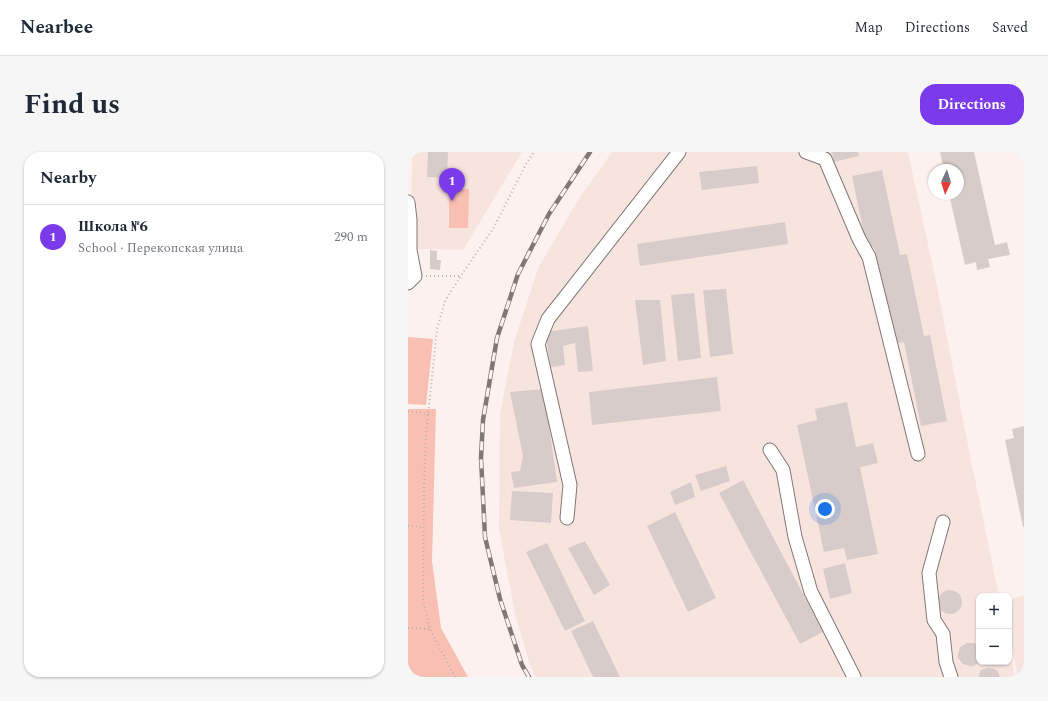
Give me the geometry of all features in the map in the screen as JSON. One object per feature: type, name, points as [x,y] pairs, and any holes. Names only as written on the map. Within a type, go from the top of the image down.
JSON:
[{"type":"lane","points":[[567,518],[570,485],[538,344],[548,319],[679,152]]},
{"type":"lane","points":[[806,152],[825,159],[859,239],[869,257],[918,454]]},
{"type":"lane","points":[[408,202],[410,220],[411,280]]},
{"type":"lane","points":[[770,450],[783,470],[795,537],[811,592],[854,677]]},
{"type":"lane","points":[[943,522],[929,573],[934,620],[943,634],[946,662],[951,677]]},
{"type":"path","points":[[455,677],[430,629],[423,600],[426,435],[437,329],[445,301],[493,229],[526,164],[534,152]]},
{"type":"path","points":[[411,280],[461,276]]},
{"type":"path","points":[[408,412],[429,414]]},
{"type":"path","points":[[408,526],[424,527]]},
{"type":"path","points":[[408,628],[430,629]]},
{"type":"shaded area","points":[[412,152],[522,152],[463,250],[411,249]]},
{"type":"shaded area","points":[[612,152],[908,152],[936,281],[998,593],[976,593],[976,665],[1012,665],[1012,662],[1015,677],[536,677],[529,662],[515,614],[499,529],[500,414],[514,342],[538,268],[580,197]]},
{"type":"shaded area","points":[[449,189],[469,189],[468,228],[449,228]]},
{"type":"shaded area","points":[[408,337],[433,339],[426,405],[408,404]]},
{"type":"shaded area","points":[[408,409],[436,409],[432,561],[441,628],[468,677],[408,677]]},
{"type":"shaded area","points":[[1024,596],[1024,677],[1018,677],[1012,647],[1012,598]]},
{"type":"building","points":[[428,152],[448,152],[447,178],[427,177]]},
{"type":"building","points":[[832,152],[858,152],[859,156],[834,162]]},
{"type":"building","points":[[940,152],[974,152],[995,245],[1007,242],[1010,255],[988,259],[990,267],[977,270],[976,262],[965,265],[950,200],[964,200],[964,164],[943,164]]},
{"type":"building","points":[[757,166],[759,183],[702,190],[699,172]]},
{"type":"building","points":[[882,170],[900,255],[907,254],[924,336],[930,335],[947,421],[921,426],[904,342],[894,344],[874,247],[867,249],[852,176]]},
{"type":"building","points":[[785,222],[788,244],[640,266],[637,244]]},
{"type":"building","points":[[430,250],[437,251],[437,260],[441,260],[440,270],[430,269]]},
{"type":"building","points":[[726,289],[733,354],[710,357],[703,290]]},
{"type":"building","points":[[694,293],[701,358],[678,361],[671,295]]},
{"type":"building","points":[[635,300],[660,300],[666,361],[643,365]]},
{"type":"building","points":[[588,326],[593,371],[578,372],[575,343],[563,346],[565,365],[551,367],[545,332]]},
{"type":"building","points":[[717,377],[721,411],[592,425],[589,392]]},
{"type":"building","points":[[544,389],[557,482],[514,488],[511,472],[520,471],[523,456],[510,392]]},
{"type":"building","points":[[847,402],[856,447],[873,443],[878,463],[860,467],[878,554],[847,560],[844,548],[824,552],[797,425],[817,420],[815,409]]},
{"type":"building","points":[[1024,426],[1023,527],[1005,440],[1014,438],[1012,429]]},
{"type":"building","points":[[726,466],[730,481],[701,491],[695,475]]},
{"type":"building","points":[[743,480],[823,632],[800,644],[719,493]]},
{"type":"building","points":[[691,482],[695,497],[675,505],[670,492]]},
{"type":"building","points":[[512,491],[553,493],[551,523],[510,520]]},
{"type":"building","points":[[675,512],[716,598],[688,612],[647,526]]},
{"type":"building","points":[[585,541],[610,585],[594,595],[568,548]]},
{"type":"building","points":[[547,543],[585,621],[565,631],[526,552]]},
{"type":"building","points":[[845,563],[852,593],[830,599],[823,569]]},
{"type":"building","points":[[950,590],[958,594],[962,602],[958,610],[950,614],[942,610],[938,602],[942,594]]},
{"type":"building","points":[[593,621],[620,677],[593,677],[571,631]]},
{"type":"building","points":[[967,643],[974,643],[976,645],[976,664],[970,666],[963,664],[958,658],[960,647]]},
{"type":"building","points":[[988,668],[995,669],[1000,677],[978,677],[981,670]]},
{"type":"railway","points":[[529,677],[522,665],[500,599],[485,537],[481,458],[483,420],[497,338],[518,274],[549,214],[590,152]]},
{"type":"place","name":"Школа №6","points":[[452,201]]}]
